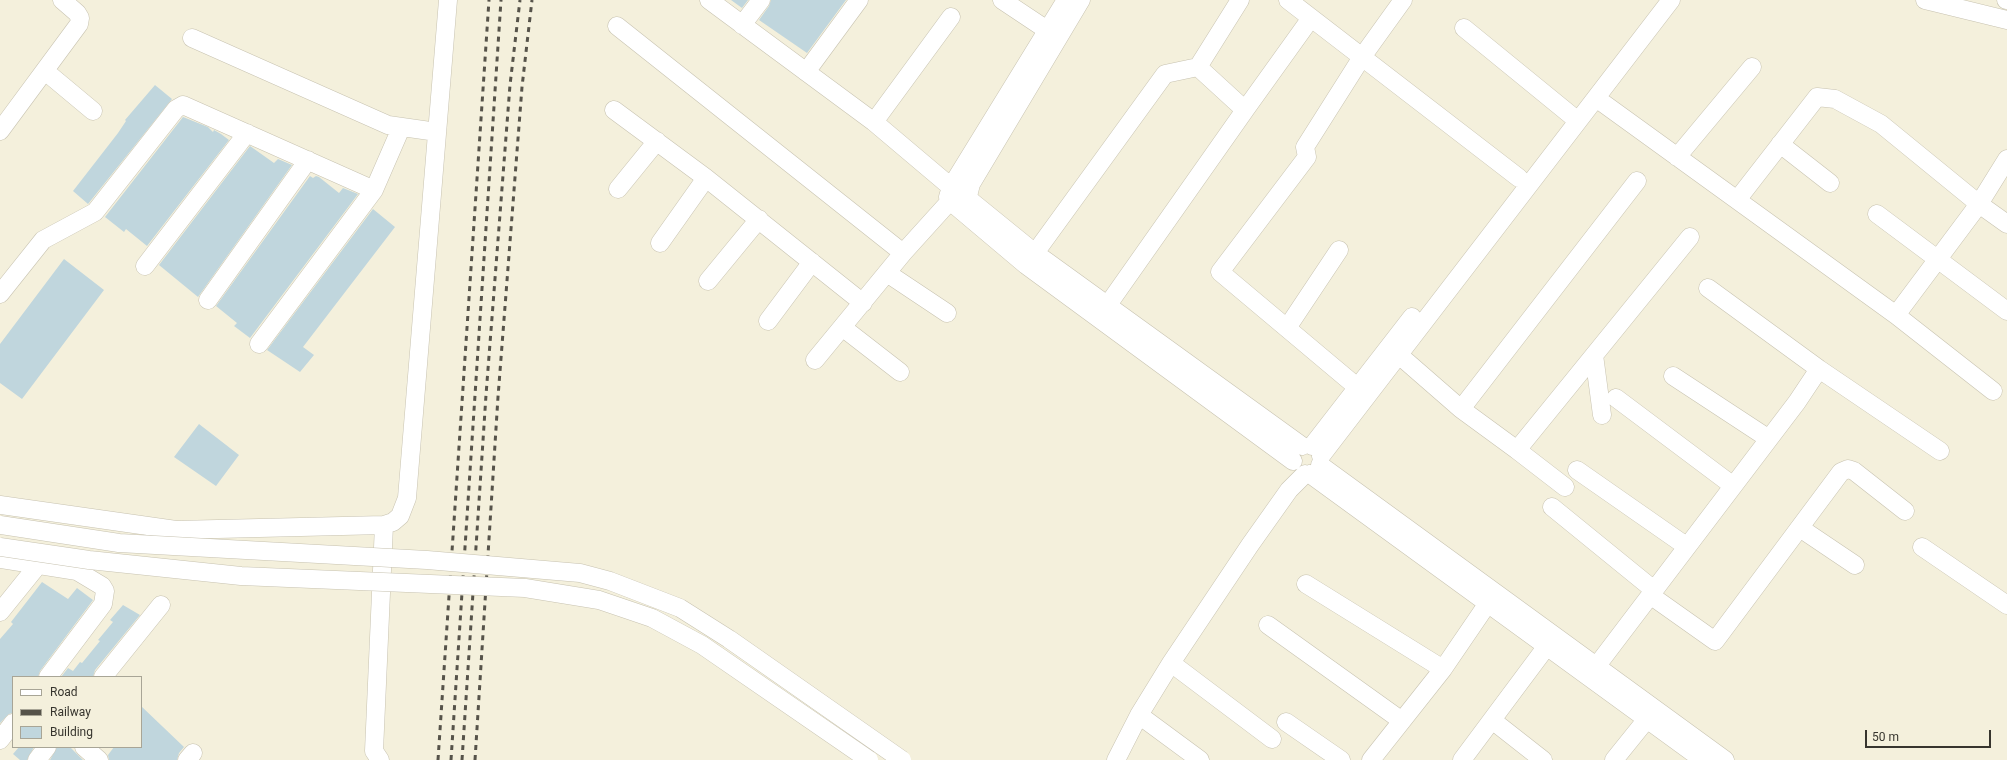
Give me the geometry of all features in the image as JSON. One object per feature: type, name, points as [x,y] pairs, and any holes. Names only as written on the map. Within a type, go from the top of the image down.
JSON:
[{"type":"street","points":[[3,122],[45,71],[79,24],[80,18],[77,13],[62,0]]},
{"type":"street","points":[[0,505],[176,530],[384,525],[393,522],[400,516],[407,498],[448,0]]},
{"type":"street","points":[[709,0],[874,122],[956,193],[1026,265],[1307,461],[1593,672],[1725,760]]},
{"type":"street","points":[[742,25],[761,0]]},
{"type":"street","points":[[806,72],[859,0]]},
{"type":"street","points":[[1002,0],[1052,34]]},
{"type":"street","points":[[815,360],[903,253],[956,193],[1052,34],[1066,0]]},
{"type":"street","points":[[1052,34],[1081,0]]},
{"type":"street","points":[[1035,253],[1165,74],[1198,67],[1240,0]]},
{"type":"street","points":[[1288,0],[1311,11],[1362,57],[1519,178]]},
{"type":"street","points":[[1357,387],[1220,272],[1307,157],[1304,147],[1362,57],[1403,0]]},
{"type":"street","points":[[1307,461],[1398,355],[1573,118],[1657,0]]},
{"type":"street","points":[[1116,760],[1139,715],[1170,663],[1289,490],[1357,387],[1519,178],[1573,118],[1596,98],[1671,0]]},
{"type":"street","points":[[1925,0],[2007,20]]},
{"type":"street","points":[[1107,306],[1245,110],[1311,11]]},
{"type":"street","points":[[874,122],[952,17]]},
{"type":"street","points":[[617,26],[903,253]]},
{"type":"street","points":[[1464,28],[1573,118]]},
{"type":"street","points":[[192,38],[388,125],[437,132]]},
{"type":"street","points":[[1198,67],[1245,110]]},
{"type":"street","points":[[1677,157],[1752,67]]},
{"type":"street","points":[[45,71],[93,111]]},
{"type":"street","points":[[1737,200],[1817,96],[1835,99],[1881,124],[1979,204],[2007,224]]},
{"type":"street","points":[[1596,98],[1896,316],[1993,390]]},
{"type":"street","points":[[0,294],[43,240],[95,212],[179,106],[188,106],[374,190]]},
{"type":"street","points":[[614,110],[706,178],[863,303]]},
{"type":"street","points":[[259,344],[374,190],[401,128]]},
{"type":"street","points":[[145,266],[247,133]]},
{"type":"street","points":[[618,188],[657,141]]},
{"type":"street","points":[[1780,144],[1830,183]]},
{"type":"street","points":[[1896,316],[1979,204],[2007,159]]},
{"type":"street","points":[[208,300],[308,160]]},
{"type":"street","points":[[660,243],[706,178]]},
{"type":"street","points":[[1461,409],[1637,180]]},
{"type":"street","points":[[956,193],[968,196],[971,201],[1035,253],[1107,306],[1488,603],[1547,646],[1593,672],[1647,719],[1703,760]]},
{"type":"street","points":[[1877,214],[2007,311]]},
{"type":"street","points":[[708,281],[759,220]]},
{"type":"street","points":[[1517,450],[1690,237]]},
{"type":"street","points":[[1287,328],[1340,250]]},
{"type":"street","points":[[768,321],[812,262]]},
{"type":"street","points":[[887,272],[947,313]]},
{"type":"street","points":[[1708,288],[1819,369],[1940,451]]},
{"type":"street","points":[[842,327],[900,372]]},
{"type":"street","points":[[1398,355],[1461,409],[1565,487]]},
{"type":"street","points":[[1594,355],[1602,415]]},
{"type":"street","points":[[1593,672],[1686,546],[1797,402],[1819,369]]},
{"type":"street","points":[[1673,376],[1769,439]]},
{"type":"street","points":[[1616,398],[1732,486]]},
{"type":"street","points":[[1552,507],[1652,593],[1715,641],[1841,472],[1848,469],[1854,471],[1905,512]]},
{"type":"street","points":[[1577,470],[1686,546]]},
{"type":"street","points":[[0,525],[119,543],[427,560],[580,573],[631,588],[680,608],[729,639],[902,760]]},
{"type":"street","points":[[380,760],[374,751],[384,525]]},
{"type":"street","points":[[1800,528],[1855,565]]},
{"type":"street","points":[[0,547],[89,560],[241,576],[525,588],[599,600],[652,618],[702,645],[869,760]]},
{"type":"street","points":[[1922,547],[2007,605]]},
{"type":"street","points":[[0,559],[77,571],[102,586],[105,591],[106,597],[103,604],[49,676]]},
{"type":"street","points":[[0,612],[38,565]]},
{"type":"street","points":[[1306,584],[1443,670]]},
{"type":"street","points":[[1371,760],[1443,670],[1488,603]]},
{"type":"street","points":[[104,676],[161,605]]},
{"type":"street","points":[[1268,625],[1402,721]]},
{"type":"street","points":[[1462,760],[1547,646]]},
{"type":"street","points":[[1170,663],[1272,739]]},
{"type":"street","points":[[1139,715],[1200,760]]},
{"type":"street","points":[[1614,760],[1647,719]]},
{"type":"street","points":[[1492,720],[1543,760]]},
{"type":"street","points":[[1286,722],[1341,760]]},
{"type":"street","points":[[0,740],[12,724]]},
{"type":"street","points":[[37,760],[46,748]]},
{"type":"building","points":[[731,0],[748,0],[742,8]]},
{"type":"building","points":[[771,0],[846,0],[807,53],[759,20],[769,6]]},
{"type":"building","points":[[155,85],[172,99],[88,204],[73,191],[118,133],[126,121],[125,120]]},
{"type":"building","points":[[183,117],[208,127],[213,132],[214,130],[229,140],[147,246],[126,229],[124,232],[105,217]]},
{"type":"building","points":[[250,146],[274,163],[278,159],[292,165],[198,297],[159,265]]},
{"type":"building","points":[[310,176],[313,178],[316,176],[319,177],[339,193],[343,188],[358,194],[250,338],[234,326],[237,323],[216,306]]},
{"type":"building","points":[[373,209],[395,227],[303,347],[314,355],[300,372],[267,350]]},
{"type":"building","points":[[64,259],[104,290],[22,399],[0,383],[0,344]]},
{"type":"building","points":[[199,424],[239,455],[216,486],[174,457]]},
{"type":"building","points":[[42,582],[68,599],[77,588],[93,600],[40,671],[38,676],[12,676],[12,713],[9,714],[0,723],[0,639],[13,624],[11,622]]},
{"type":"building","points":[[123,605],[140,615],[95,670],[93,676],[62,676],[68,668],[73,671],[80,662],[82,663],[113,622],[110,620]]},
{"type":"building","points":[[142,707],[184,747],[179,753],[177,760],[109,760],[108,755],[113,748],[142,748]]},
{"type":"building","points":[[18,748],[33,748],[27,760],[20,760],[13,754]]},
{"type":"building","points":[[56,748],[71,748],[83,760],[50,760]]},
{"type":"railway","points":[[438,760],[489,0]]},
{"type":"railway","points":[[451,760],[501,0]]},
{"type":"railway","points":[[462,760],[486,395],[510,85],[520,0]]},
{"type":"railway","points":[[475,760],[498,397],[522,87],[532,0]]}]
